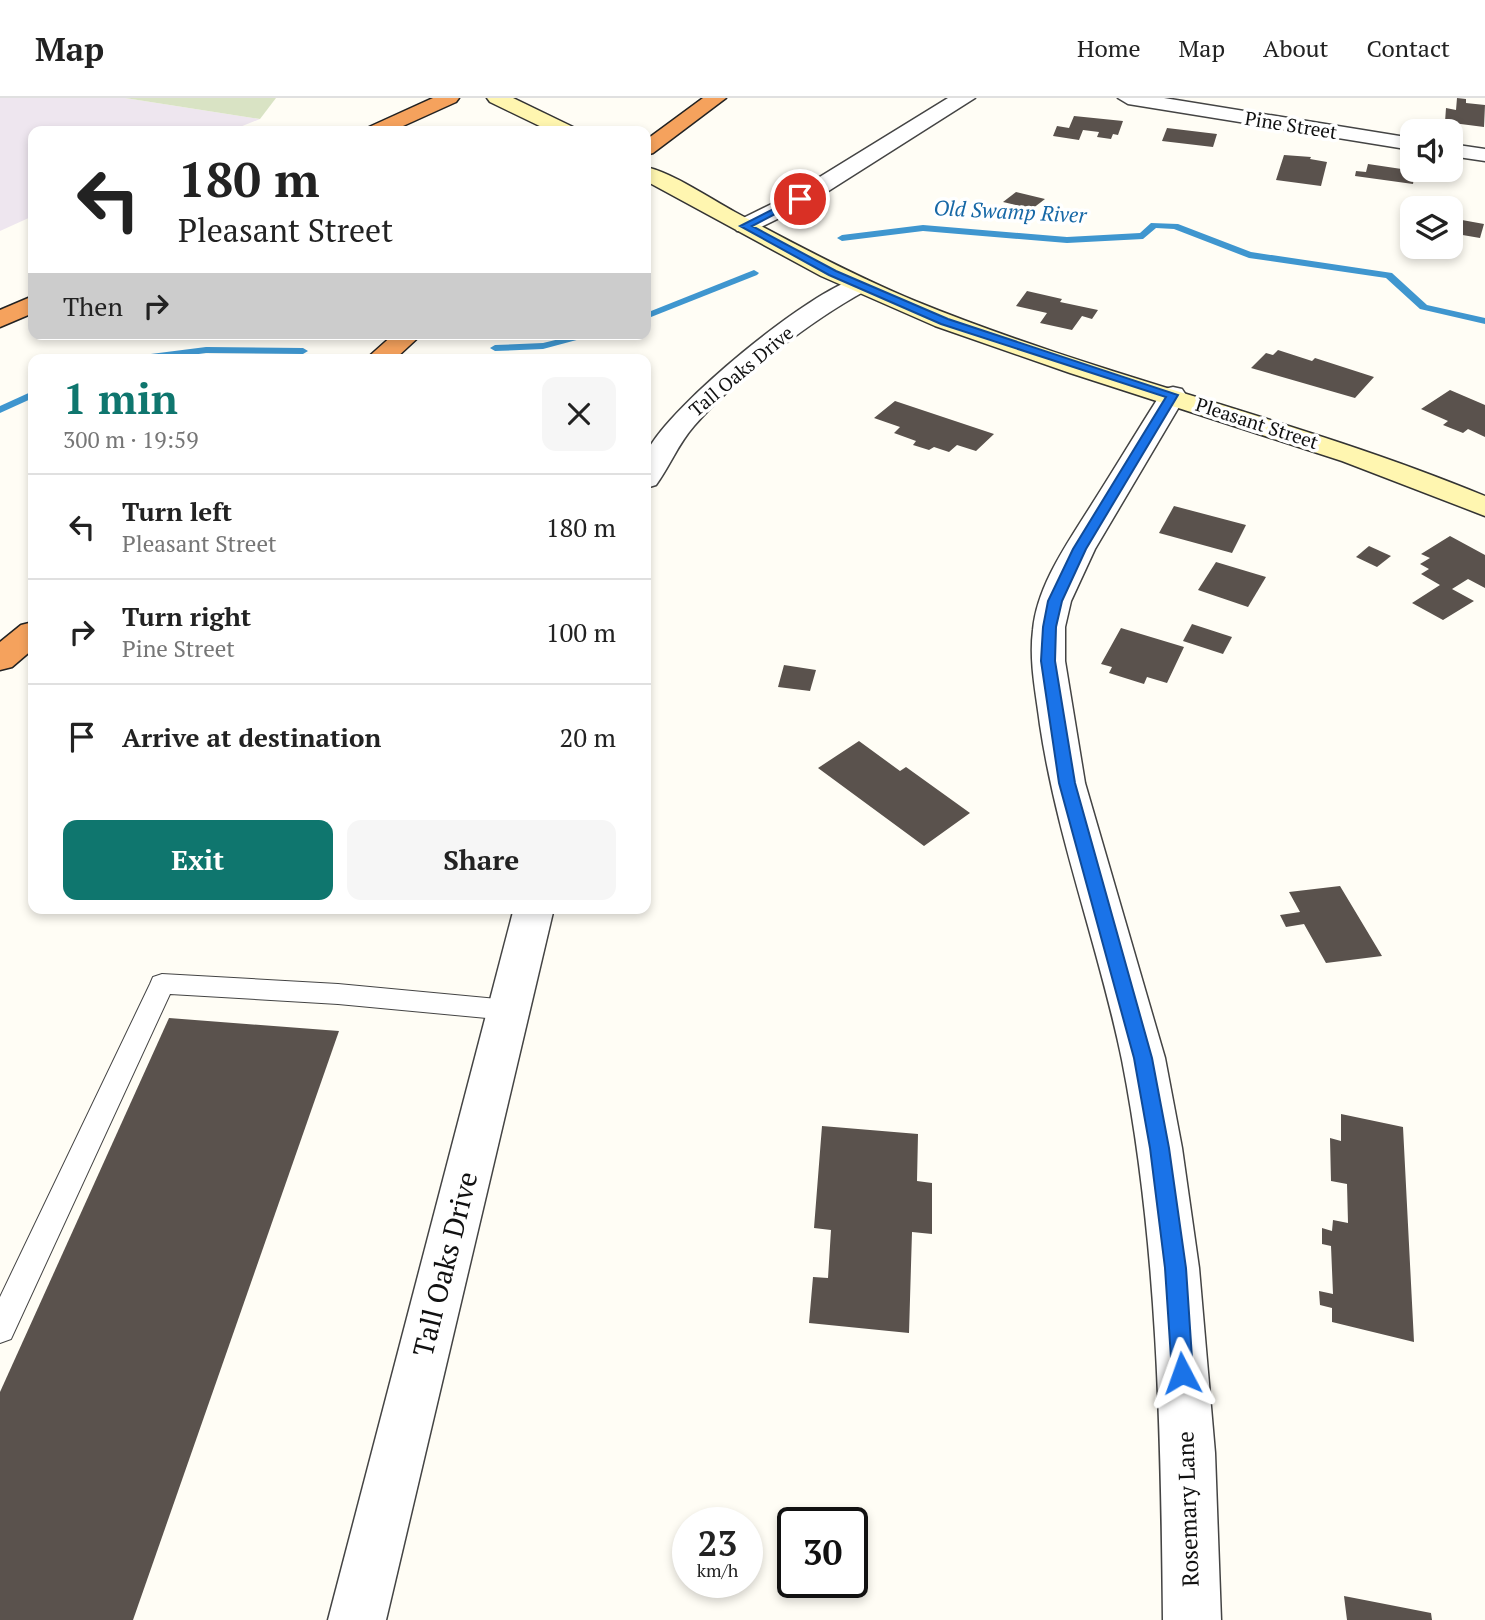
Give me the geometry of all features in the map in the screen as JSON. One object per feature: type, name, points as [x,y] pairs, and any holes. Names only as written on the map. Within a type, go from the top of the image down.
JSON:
[{"type":"highway","points":[[387,126],[449,98]]},
{"type":"highway","points":[[651,145],[716,98]]},
{"type":"highway","points":[[0,320],[28,306]]},
{"type":"highway","points":[[385,354],[403,340]]},
{"type":"highway","points":[[0,659],[28,636]]},
{"type":"main road","points":[[497,98],[556,126]]},
{"type":"main road","name":"Pleasant Street","points":[[651,176],[859,285],[978,333],[1363,457],[1485,507]]},
{"type":"street","points":[[745,226],[800,199],[946,106],[965,98]]},
{"type":"street","name":"Pine Street","points":[[1128,98],[1400,142]]},
{"type":"street","points":[[1463,152],[1485,155]]},
{"type":"street","name":"Tall Oaks Drive","points":[[651,469],[678,425],[702,400],[816,309],[859,285]]},
{"type":"street","name":"Rosemary Lane","points":[[1173,395],[1080,549],[1055,601],[1049,627],[1048,661],[1067,783],[1143,1058],[1159,1148],[1175,1268],[1188,1453],[1192,1620]]},
{"type":"street","name":"Tall Oaks Drive","points":[[356,1620],[532,914]]},
{"type":"lane","points":[[0,1329],[162,984],[338,994],[508,1010]]},
{"type":"shaded area","points":[[0,98],[125,98],[260,119],[242,126],[28,126],[28,218],[0,231]]},
{"type":"green space","points":[[125,98],[276,98],[260,119]]},
{"type":"building","points":[[1457,98],[1466,99],[1466,103],[1485,105],[1484,127],[1463,124],[1463,119],[1445,119],[1446,108],[1456,110]]},
{"type":"building","points":[[1074,116],[1123,121],[1118,135],[1113,134],[1111,139],[1097,137],[1099,132],[1083,130],[1079,140],[1053,136],[1057,126],[1069,128]]},
{"type":"building","points":[[1167,128],[1217,134],[1213,147],[1162,141]]},
{"type":"building","points":[[1284,155],[1311,157],[1310,159],[1327,162],[1321,186],[1276,180]]},
{"type":"building","points":[[1368,164],[1400,169],[1400,182],[1413,184],[1355,176],[1356,171],[1366,172]]},
{"type":"building","points":[[1016,192],[1045,199],[1032,209],[1003,202]]},
{"type":"building","points":[[1463,220],[1484,224],[1480,238],[1463,235]]},
{"type":"building","points":[[1027,291],[1098,310],[1092,319],[1082,316],[1072,330],[1040,323],[1047,313],[1016,306]]},
{"type":"building","points":[[1278,350],[1312,361],[1315,358],[1374,377],[1355,398],[1251,368],[1266,353],[1273,355]]},
{"type":"building","points":[[1450,390],[1485,405],[1485,437],[1468,429],[1463,433],[1443,425],[1448,421],[1421,409]]},
{"type":"building","points":[[895,401],[994,434],[976,451],[957,445],[949,452],[913,445],[916,441],[894,433],[900,427],[874,418]]},
{"type":"building","points":[[1174,506],[1246,525],[1232,553],[1159,533]]},
{"type":"building","points":[[1450,536],[1485,555],[1485,588],[1468,579],[1452,589],[1474,601],[1443,620],[1412,603],[1440,585],[1421,574],[1429,569],[1420,564],[1430,558],[1421,554]]},
{"type":"building","points":[[1369,546],[1391,556],[1377,567],[1356,557]]},
{"type":"building","points":[[1216,562],[1266,577],[1248,607],[1198,590]]},
{"type":"building","points":[[1192,624],[1232,637],[1223,654],[1183,641]]},
{"type":"building","points":[[1121,628],[1184,647],[1167,683],[1147,677],[1144,684],[1109,673],[1112,667],[1101,664]]},
{"type":"building","points":[[784,665],[816,670],[810,691],[778,687]]},
{"type":"building","points":[[859,741],[900,771],[906,767],[970,813],[924,846],[818,768]]},
{"type":"building","points":[[1340,886],[1382,956],[1326,963],[1304,924],[1286,927],[1280,915],[1300,912],[1289,892]]},
{"type":"building","points":[[169,1018],[339,1031],[133,1620],[0,1620],[0,1392]]},
{"type":"building","points":[[1341,1114],[1403,1127],[1414,1342],[1332,1322],[1332,1308],[1320,1305],[1319,1291],[1333,1294],[1331,1246],[1322,1244],[1322,1228],[1332,1231],[1333,1220],[1348,1223],[1347,1184],[1331,1181],[1330,1138],[1341,1141]]},
{"type":"building","points":[[822,1126],[918,1134],[917,1181],[932,1183],[932,1234],[912,1232],[909,1333],[809,1323],[813,1277],[828,1278],[831,1230],[814,1228]]},
{"type":"building","points":[[1344,1596],[1431,1613],[1432,1620],[1347,1620]]},
{"type":"waterway","name":"Old Swamp River","points":[[842,238],[923,228],[1067,240],[1143,236],[1154,225],[1175,226],[1249,255],[1389,275],[1424,307],[1485,321]]},
{"type":"waterway","name":"Old Swamp River","points":[[651,314],[754,273]]},
{"type":"waterway","name":"Old Swamp River","points":[[495,348],[543,346],[568,340]]},
{"type":"waterway","name":"Old Swamp River","points":[[174,354],[206,350],[303,351]]},
{"type":"waterway","name":"Old Swamp River","points":[[0,410],[28,396]]},
{"type":"route","points":[[800,199],[745,226],[833,273],[944,322],[1173,395],[1080,549],[1055,601],[1049,627],[1048,661],[1067,783],[1143,1058],[1159,1148],[1175,1268],[1182,1373]]}]
